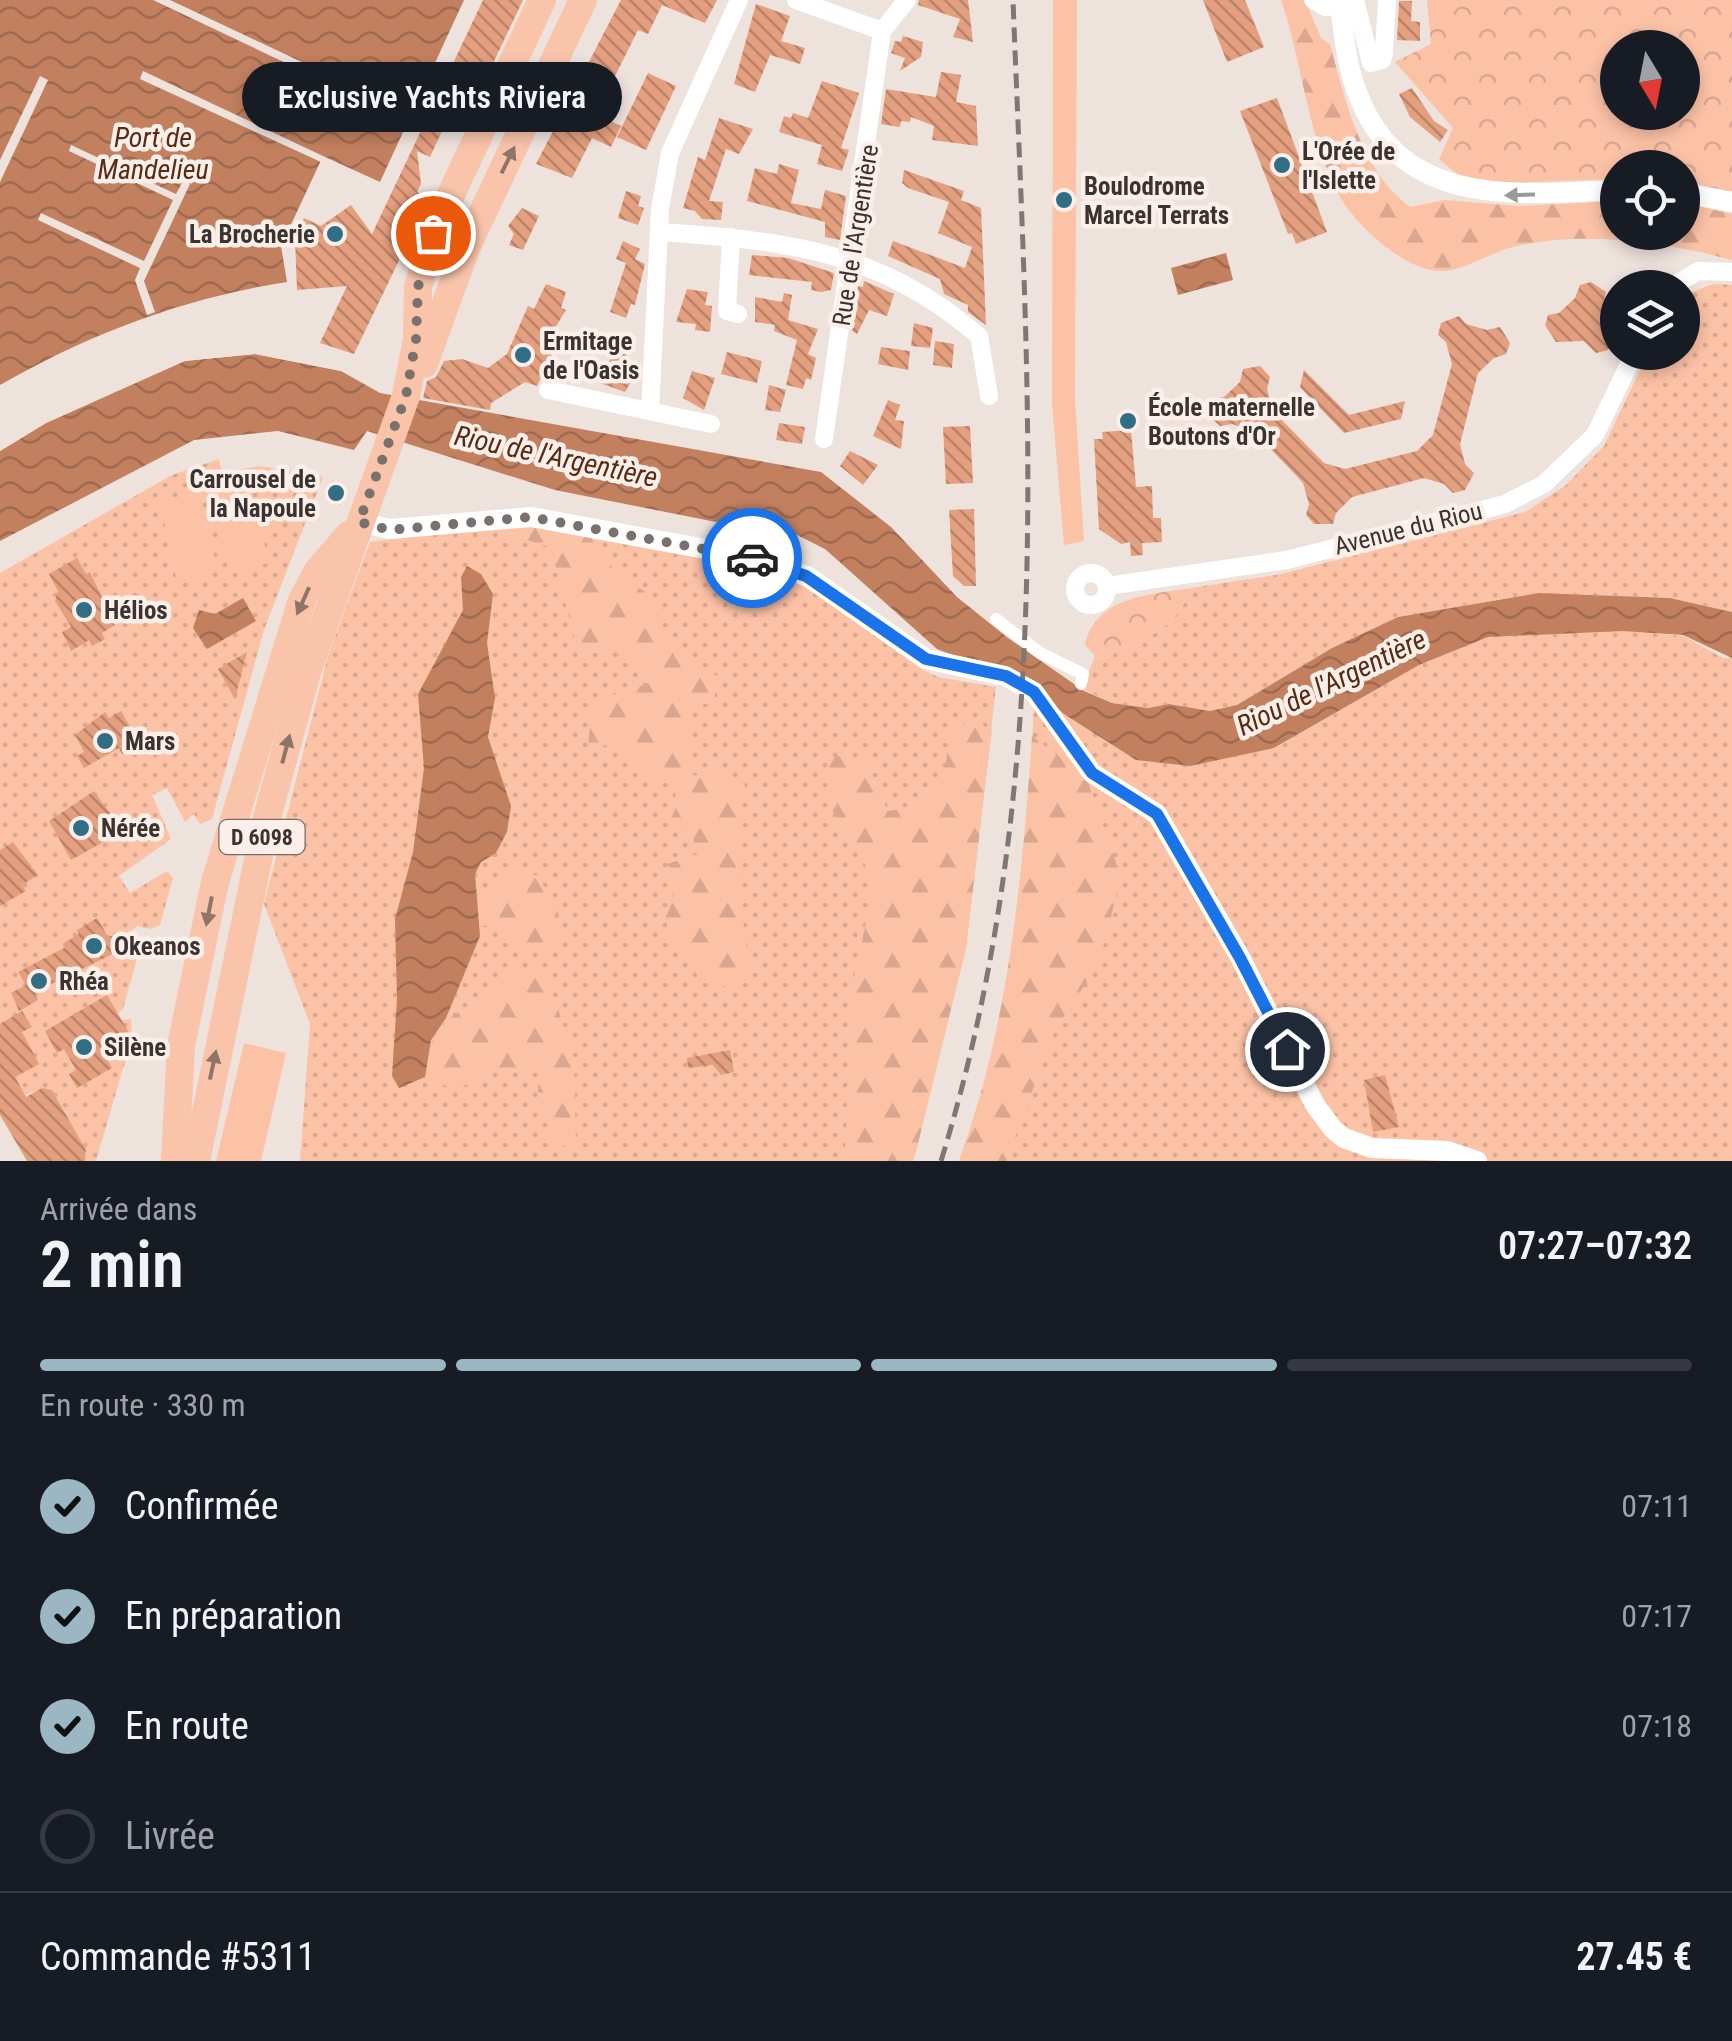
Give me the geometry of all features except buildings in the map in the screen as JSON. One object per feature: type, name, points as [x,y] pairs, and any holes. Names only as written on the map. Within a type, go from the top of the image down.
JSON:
[{"type":"main road","name":"D 6098","points":[[175,1161],[308,669],[406,396],[416,339],[418,287],[433,233],[542,0]]},
{"type":"main road","name":"D 6098","points":[[406,396],[419,376],[466,248],[583,0]]},
{"type":"main road","name":"D 6098","points":[[196,1161],[181,1046],[229,832],[302,600],[317,572],[359,522]]},
{"type":"main road","points":[[229,832],[262,838]]},
{"type":"street","points":[[650,411],[660,232],[670,153],[739,0]]},
{"type":"street","points":[[796,0],[882,31],[908,0]]},
{"type":"street","points":[[1313,0],[1317,5],[1344,2]]},
{"type":"street","points":[[1344,2],[1370,63],[1382,60],[1384,53],[1386,0]]},
{"type":"street","points":[[1344,2],[1359,99],[1390,146],[1410,162],[1438,179],[1488,194],[1600,191]]},
{"type":"street","name":"Rue de l'Argentière","points":[[824,440],[882,31]]},
{"type":"street","points":[[1700,196],[1732,202]]},
{"type":"street","points":[[660,232],[799,245],[852,258],[925,294],[979,336],[989,396]]},
{"type":"street","points":[[730,237],[727,311],[738,314]]},
{"type":"street","points":[[1700,272],[1732,272]]},
{"type":"street","name":"Avenue du Riou","points":[[1107,586],[1287,560],[1506,504],[1544,484],[1595,435],[1626,370]]},
{"type":"street","points":[[548,390],[711,424]]},
{"type":"street","points":[[359,522],[390,530],[530,517],[774,564],[806,576],[926,659],[1006,676],[1034,692],[1092,773],[1157,814],[1240,958],[1315,1105],[1333,1129],[1344,1138],[1372,1148],[1448,1150],[1477,1161]]},
{"type":"street","points":[[996,619],[1040,652],[1083,674],[1081,684]]},
{"type":"green space","name":"Boulodrome Marcel Terrats","points":[[1053,0],[1077,0],[1075,400],[1084,541],[1064,545],[1052,404]]},
{"type":"green space","points":[[1281,0],[1305,0],[1321,38],[1330,44],[1349,111],[1367,154],[1393,192],[1410,207],[1445,200],[1517,206],[1600,202],[1600,239],[1566,239],[1513,247],[1441,271],[1413,264],[1398,255],[1358,221],[1340,197],[1320,150]]},
{"type":"green space","points":[[1427,0],[1732,0],[1732,192],[1700,185],[1700,150],[1600,150],[1600,180],[1479,184],[1464,180],[1439,159],[1453,128],[1395,62],[1431,44]]},
{"type":"green space","points":[[1700,206],[1732,214],[1732,260],[1688,250],[1700,250]]},
{"type":"green space","points":[[1713,284],[1732,285],[1732,612],[1670,598],[1539,593],[1398,617],[1332,648],[1237,705],[1210,711],[1169,704],[1148,708],[1112,703],[1082,689],[1095,656],[1106,659],[1165,626],[1191,588],[1281,574],[1525,512],[1565,486],[1604,446],[1640,370],[1700,370],[1700,289]]},
{"type":"green space","points":[[219,459],[222,473],[259,466],[323,477],[264,630],[212,819],[200,824],[194,814],[185,822],[167,788],[152,795],[171,839],[119,876],[130,893],[167,871],[173,878],[160,925],[150,929],[137,926],[129,933],[142,941],[123,1009],[118,1014],[121,1020],[131,1019],[132,1038],[96,1161],[85,1161],[86,1150],[52,1090],[42,1089],[0,1103],[0,573],[172,475]]},
{"type":"green space","points":[[250,484],[269,563],[229,572],[210,493]]},
{"type":"green space","points":[[200,492],[218,572],[177,581],[159,501]]},
{"type":"green space","points":[[513,523],[760,565],[808,589],[923,670],[938,677],[996,687],[966,948],[913,1161],[300,1161],[310,1024],[264,904],[328,656],[370,542]]},
{"type":"green space","points":[[513,523],[590,536],[604,561],[653,598],[663,641],[717,676],[714,701],[693,708],[688,734],[689,776],[720,772],[745,782],[736,868],[751,980],[729,987],[703,982],[675,947],[665,919],[675,884],[667,864],[698,854],[689,826],[666,830],[675,810],[676,784],[645,775],[612,746],[588,744],[593,701],[653,682],[611,649],[578,651],[551,548],[471,528]]},
{"type":"green space","points":[[1191,588],[1174,617],[1155,633],[1106,659],[1095,656],[1085,645],[1100,616],[1112,607],[1142,596]]},
{"type":"green space","points":[[1619,630],[1683,636],[1723,658],[1732,658],[1732,1161],[959,1161],[993,1049],[1005,992],[1027,819],[1034,703],[1053,700],[1065,714],[1136,760],[1275,748],[1419,665],[1488,636]]},
{"type":"green space","points":[[970,721],[992,729],[966,948],[916,1152],[913,1161],[845,1161],[850,995],[874,887],[858,847],[831,809],[825,772],[836,756],[866,760],[888,811],[916,807],[945,769],[950,730]]},
{"type":"green space","points":[[1032,736],[1086,777],[1121,877],[1099,963],[1055,1030],[1006,1161],[959,1161],[990,1057],[1011,951]]},
{"type":"green space","points":[[512,872],[537,875],[557,907],[563,941],[548,951],[517,948],[500,925],[479,926],[478,909]]},
{"type":"green space","points":[[545,970],[574,1058],[576,1149],[550,1142],[553,1118],[537,1105],[539,1074],[518,1070],[496,1072],[457,1091],[433,1080],[429,1064],[434,1037],[442,1026],[464,1008],[492,994],[492,981],[510,971]]},
{"type":"green space","points":[[244,1043],[286,1053],[261,1161],[216,1161]]},
{"type":"water","name":"Port de Mandelieu","points":[[0,0],[464,0],[380,182],[323,156],[281,246],[287,282],[212,298],[139,320],[69,349],[0,385]]},
{"type":"water","points":[[1226,253],[1233,280],[1178,295],[1171,268]]},
{"type":"water","name":"Riou de l'Argentière","points":[[255,354],[341,371],[380,393],[821,472],[891,527],[957,597],[1008,638],[1084,691],[1112,703],[1148,708],[1169,704],[1210,711],[1237,705],[1332,648],[1398,617],[1539,593],[1670,598],[1732,612],[1732,658],[1683,635],[1622,631],[1488,637],[1419,665],[1274,748],[1190,766],[1136,760],[1064,714],[1034,686],[937,649],[825,549],[785,529],[716,522],[555,490],[367,431],[354,450],[278,431],[194,440],[0,541],[0,451],[46,423],[184,361]]},
{"type":"water","points":[[467,566],[481,574],[493,594],[487,643],[495,698],[488,737],[511,806],[507,832],[496,853],[481,862],[475,874],[480,936],[446,1018],[431,1040],[425,1077],[399,1088],[392,1076],[397,999],[395,919],[413,852],[424,768],[418,694],[463,610],[461,577]]},
{"type":"water","points":[[243,598],[256,621],[207,649],[193,628],[199,610],[215,614]]},
{"type":"pier","points":[[153,0],[170,0],[412,114],[408,121]]},
{"type":"pier","points":[[143,71],[323,156],[321,162],[140,79]]},
{"type":"pier","points":[[40,76],[48,80],[0,182],[0,160]]},
{"type":"pier","points":[[71,145],[176,194],[183,181],[190,184],[144,281],[155,312],[147,315],[135,280],[140,268],[38,220],[41,213],[144,261],[173,200],[69,151]]},
{"type":"pier","points":[[256,349],[343,366],[390,389],[390,394],[341,371],[255,354],[185,361],[46,423],[0,451],[0,445],[44,419],[182,356]]},
{"type":"railway","points":[[941,1161],[978,1019],[1004,875],[1019,730],[1028,439],[1013,0]]},
{"type":"way so far","points":[[433,233],[418,287],[416,339],[406,396],[359,522],[390,530],[530,517],[752,558]]},
{"type":"place","name":"L'Orée de l'Islette","points":[[1282,165]]},
{"type":"place","name":"Boulodrome Marcel Terrats","points":[[1064,200]]},
{"type":"place","name":"Exclusive Yachts Riviera","points":[[433,233]]},
{"type":"place","name":"La Brocherie","points":[[335,234]]},
{"type":"place","name":"Ermitage de l'Oasis","points":[[523,355]]},
{"type":"place","name":"École maternelle Boutons d'Or","points":[[1128,421]]},
{"type":"place","name":"Carrousel de la Napoule","points":[[336,493]]},
{"type":"place","name":"Hélios","points":[[84,610]]},
{"type":"place","name":"Mars","points":[[105,741]]},
{"type":"place","name":"Nérée","points":[[81,828]]},
{"type":"place","name":"Okeanos","points":[[94,946]]},
{"type":"place","name":"Rhéa","points":[[39,981]]},
{"type":"place","name":"Silène","points":[[84,1047]]},
{"type":"route","points":[[752,558],[806,576],[926,659],[1006,676],[1034,692],[1092,773],[1147,804],[1157,814],[1287,1049]]}]
